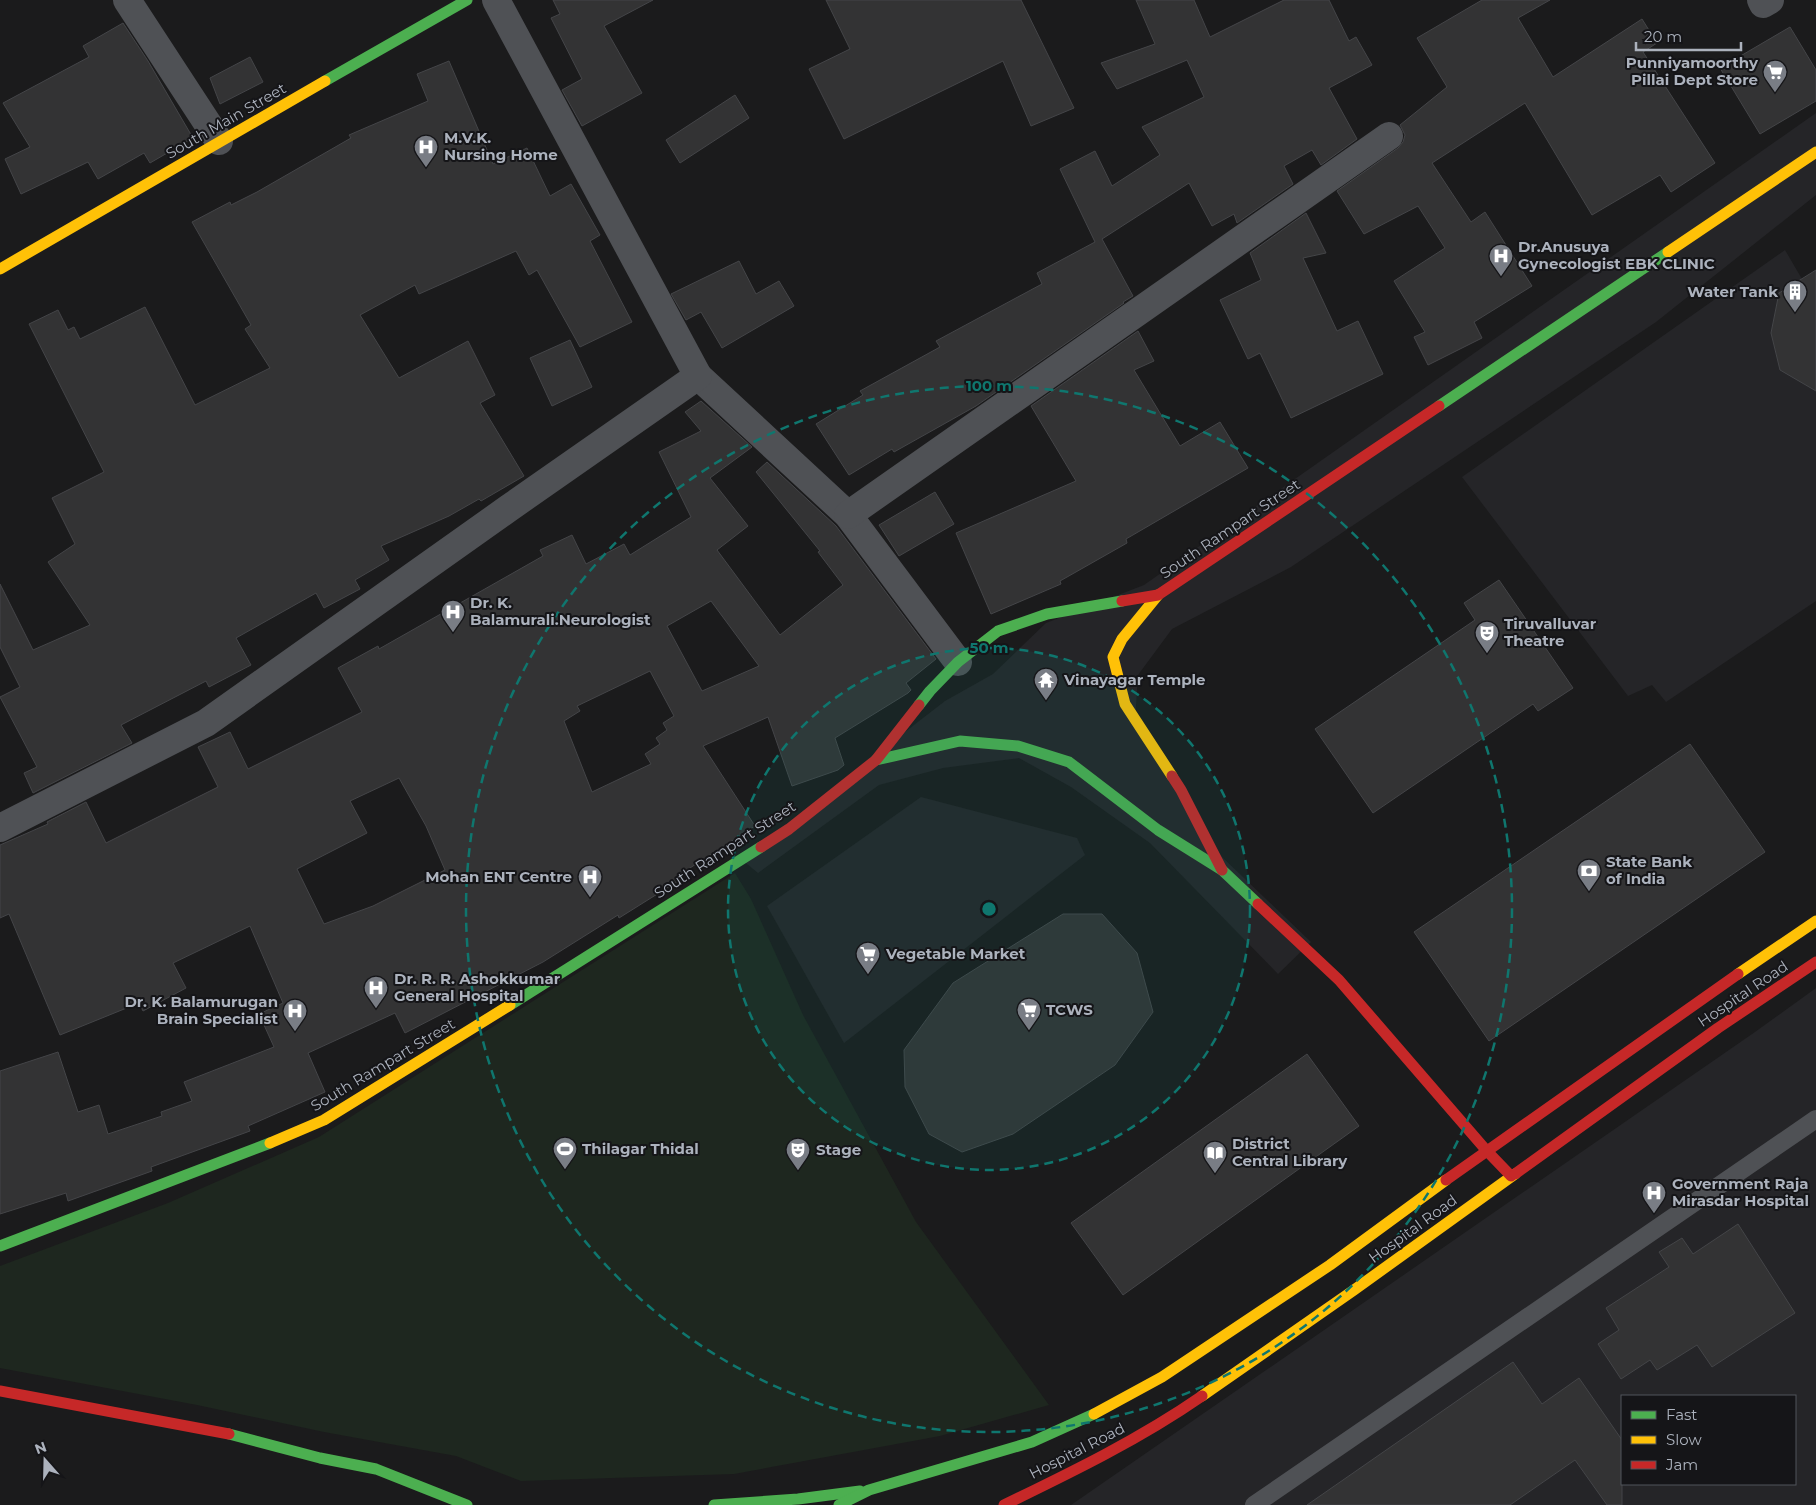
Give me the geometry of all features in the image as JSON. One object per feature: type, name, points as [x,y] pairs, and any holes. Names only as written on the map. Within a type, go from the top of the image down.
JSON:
[{"type":"street","points":[[127,0],[219,142]]},
{"type":"street","name":"South Main Street","points":[[0,269],[468,0]]},
{"type":"street","points":[[496,0],[698,376],[848,515],[958,662]]},
{"type":"street","points":[[1760,0],[1762,4],[1770,0]]},
{"type":"street","points":[[848,515],[1389,136]]},
{"type":"street","name":"South Rampart Street","points":[[0,1246],[294,1134],[324,1120],[789,830],[876,760],[930,691],[958,662],[998,631],[1048,614],[1158,595],[1816,152]]},
{"type":"street","points":[[0,828],[206,723],[698,376]]},
{"type":"street","points":[[1158,595],[1122,639],[1113,657],[1125,704],[1181,790],[1222,870]]},
{"type":"street","points":[[876,760],[960,741],[1018,746],[1069,762],[1158,830],[1222,870],[1339,980],[1486,1150],[1511,1176]]},
{"type":"street","name":"Hospital Road","points":[[869,1490],[1032,1442],[1079,1422],[1162,1377],[1330,1265],[1486,1150],[1816,921]]},
{"type":"street","name":"Hospital Road","points":[[1009,1502],[1095,1460],[1188,1406],[1354,1290],[1718,1028],[1816,962]]},
{"type":"street","points":[[0,1391],[221,1432],[320,1458],[376,1469],[467,1505]]},
{"type":"street","points":[[714,1505],[798,1499],[869,1490]]},
{"type":"street","points":[[839,1505],[869,1490]]},
{"type":"lane","points":[[1254,1505],[1816,1119]]},
{"type":"shaded area","points":[[1816,113],[1816,195],[1656,322],[1291,567],[1172,629],[1138,675],[1135,721],[1222,857],[1311,942],[1278,974],[1150,843],[1071,787],[1019,758],[943,768],[879,785],[758,873],[741,859],[945,701],[993,674],[1046,623],[1144,585]]},
{"type":"shaded area","points":[[1785,250],[1816,303],[1816,601],[1666,702],[1652,685],[1628,696],[1462,477]]},
{"type":"shaded area","name":"Vegetable Market","points":[[921,797],[1077,838],[1085,855],[844,1043],[767,906]]},
{"type":"shaded area","name":"Thilagar Thidal","points":[[735,873],[751,899],[803,1015],[916,1222],[1049,1405],[940,1436],[734,1474],[521,1481],[456,1456],[0,1368],[0,1266],[168,1203],[319,1137]]},
{"type":"shaded area","name":"Government Raja Mirasdar Hospital","points":[[1816,988],[1816,1505],[1071,1505],[1755,1032]]},
{"type":"building","points":[[553,0],[653,0],[604,26],[642,93],[582,126],[562,90],[582,79],[551,18],[560,14]]},
{"type":"building","points":[[826,0],[1021,0],[1074,108],[1031,126],[1003,61],[844,139],[809,69],[850,49]]},
{"type":"building","points":[[1136,0],[1194,0],[1210,37],[1284,0],[1329,0],[1349,41],[1356,37],[1372,65],[1329,88],[1357,139],[1321,165],[1312,150],[1284,166],[1293,184],[1237,223],[1234,214],[1212,226],[1189,183],[1102,239],[1133,296],[976,406],[894,452],[892,449],[849,475],[816,424],[863,395],[860,391],[940,347],[936,341],[1042,284],[1037,273],[1095,242],[1060,169],[1095,151],[1112,186],[1160,155],[1142,127],[1204,97],[1187,60],[1117,89],[1101,63],[1155,44]]},
{"type":"building","points":[[1482,0],[1550,0],[1518,18],[1553,77],[1642,19],[1657,43],[1643,52],[1715,163],[1671,192],[1660,175],[1592,215],[1525,103],[1432,163],[1471,222],[1485,212],[1532,286],[1474,322],[1482,338],[1428,365],[1414,337],[1425,332],[1394,281],[1445,248],[1418,206],[1364,234],[1337,191],[1398,148],[1403,142],[1405,135],[1400,125],[1447,87],[1417,38]]},
{"type":"building","points":[[123,23],[148,61],[193,138],[150,163],[144,153],[98,179],[88,162],[21,194],[5,159],[30,147],[3,103],[89,57],[83,46]]},
{"type":"building","points":[[1790,27],[1816,70],[1816,101],[1760,134],[1720,68]]},
{"type":"building","points":[[250,57],[263,82],[220,104],[210,78]]},
{"type":"building","points":[[449,61],[493,164],[527,148],[550,196],[571,184],[600,235],[590,241],[632,322],[580,347],[537,270],[529,275],[516,251],[419,294],[415,285],[360,315],[399,378],[468,341],[495,395],[480,403],[524,476],[481,501],[479,499],[449,516],[381,546],[389,560],[355,580],[360,589],[324,608],[316,593],[236,638],[251,665],[209,687],[206,681],[121,725],[132,743],[33,793],[24,773],[37,767],[0,697],[20,687],[0,647],[0,584],[33,650],[90,625],[48,562],[75,544],[52,498],[104,472],[29,324],[58,310],[68,330],[74,327],[80,339],[145,307],[195,405],[270,368],[245,329],[251,325],[192,222],[230,202],[231,205],[257,192],[351,138],[349,135],[428,101],[417,74]]},
{"type":"building","points":[[735,95],[749,118],[680,163],[666,140]]},
{"type":"building","points":[[1306,213],[1326,253],[1303,258],[1337,331],[1358,321],[1383,374],[1291,418],[1260,353],[1248,359],[1220,300],[1261,280],[1250,253]]},
{"type":"building","points":[[739,261],[756,294],[779,281],[794,306],[722,348],[701,312],[686,320],[671,294]]},
{"type":"building","name":"Water Tank","points":[[1816,270],[1816,391],[1780,370],[1771,333],[1779,293]]},
{"type":"building","points":[[1138,331],[1154,361],[1134,370],[1180,446],[1220,422],[1248,468],[1126,539],[1127,543],[1060,581],[1061,584],[991,614],[956,533],[1076,481],[1031,406]]},
{"type":"building","points":[[570,340],[592,387],[552,406],[530,358]]},
{"type":"building","points":[[701,401],[752,447],[710,478],[748,526],[717,550],[780,635],[843,585],[818,552],[820,551],[756,472],[767,462],[836,526],[936,659],[906,683],[911,690],[835,738],[844,765],[838,770],[792,786],[768,717],[703,746],[755,826],[676,877],[678,881],[619,918],[618,915],[543,962],[405,1033],[395,1013],[308,1053],[325,1092],[248,1126],[250,1131],[151,1167],[152,1171],[68,1201],[66,1193],[0,1214],[0,1071],[58,1052],[78,1112],[99,1105],[108,1134],[162,1116],[161,1112],[192,1101],[184,1082],[274,1047],[259,1014],[283,1003],[250,926],[173,963],[186,988],[143,1011],[139,1003],[60,1035],[9,914],[0,918],[0,845],[48,824],[47,822],[86,802],[106,843],[218,787],[198,747],[230,732],[248,769],[362,712],[338,668],[378,646],[379,649],[543,556],[540,550],[572,535],[586,564],[624,544],[630,555],[691,517],[659,452],[701,431],[685,412]],"holes":[[[711,601],[759,666],[702,691],[667,626]],[[650,671],[674,716],[663,723],[667,730],[656,738],[660,744],[645,754],[651,764],[592,792],[564,721],[580,711],[577,706]],[[399,778],[426,826],[445,870],[373,906],[324,924],[297,869],[367,833],[350,801]]]},
{"type":"building","points":[[935,492],[954,524],[899,556],[879,525]]},
{"type":"building","name":"Tiruvalluvar Theatre","points":[[1499,580],[1573,688],[1538,711],[1533,704],[1373,813],[1315,729],[1475,620],[1464,603]]},
{"type":"building","name":"State Bank of India","points":[[1690,744],[1765,852],[1489,1041],[1414,932]]},
{"type":"building","name":"TCWS","points":[[1063,914],[1102,914],[1137,953],[1153,1012],[1115,1065],[1013,1134],[962,1152],[929,1134],[905,1087],[904,1050],[953,983]]},
{"type":"building","name":"District Central Library","points":[[1307,1054],[1359,1126],[1123,1295],[1071,1223]]},
{"type":"building","points":[[1738,1224],[1795,1313],[1712,1367],[1697,1345],[1657,1370],[1650,1360],[1621,1379],[1598,1344],[1619,1330],[1606,1308],[1669,1267],[1659,1252],[1682,1238],[1693,1254]]},
{"type":"building","points":[[1513,1362],[1542,1404],[1579,1378],[1621,1439],[1622,1505],[1607,1505],[1575,1460],[1510,1505],[1307,1505]]},
{"type":"traffic: fast","points":[[325,81],[467,0]]},
{"type":"traffic: fast","points":[[1439,406],[1668,252]]},
{"type":"traffic: fast","points":[[919,705],[958,662],[998,631],[1047,614],[1122,601]]},
{"type":"traffic: fast","points":[[876,760],[960,741],[1018,746],[1069,762],[1158,830],[1222,870],[1258,904]]},
{"type":"traffic: fast","points":[[510,1005],[761,847]]},
{"type":"traffic: fast","points":[[0,1246],[270,1143]]},
{"type":"traffic: fast","points":[[839,1505],[869,1490],[1032,1442],[1094,1414]]},
{"type":"traffic: fast","points":[[229,1434],[320,1458],[376,1469],[467,1505]]},
{"type":"traffic: fast","points":[[714,1505],[798,1499],[860,1491]]},
{"type":"traffic: slow","points":[[0,269],[325,81]]},
{"type":"traffic: slow","points":[[1668,252],[1816,152]]},
{"type":"traffic: slow","points":[[1158,595],[1122,639],[1113,657],[1125,704],[1172,776]]},
{"type":"traffic: slow","points":[[1738,974],[1816,921]]},
{"type":"traffic: slow","points":[[270,1143],[324,1120],[510,1005]]},
{"type":"traffic: slow","points":[[1202,1396],[1515,1174]]},
{"type":"traffic: slow","points":[[1094,1414],[1162,1377],[1330,1265],[1446,1180]]},
{"type":"traffic: jam","points":[[1122,601],[1158,595],[1439,406]]},
{"type":"traffic: jam","points":[[761,847],[789,829],[876,760],[919,705]]},
{"type":"traffic: jam","points":[[1172,776],[1222,870]]},
{"type":"traffic: jam","points":[[1258,904],[1339,980],[1486,1150],[1511,1176]]},
{"type":"traffic: jam","points":[[1515,1174],[1718,1028],[1816,962]]},
{"type":"traffic: jam","points":[[1446,1180],[1738,974]]},
{"type":"traffic: jam","points":[[0,1391],[229,1434]]},
{"type":"traffic: jam","points":[[1004,1505],[1130,1441],[1202,1396]]},
{"type":"place","name":"Punniyamoorthy Pillai Dept Store","points":[[1775,93]]},
{"type":"place","name":"M.V.K. Nursing Home","points":[[426,168]]},
{"type":"place","name":"Dr.Anusuya Gynecologist EBK CLINIC","points":[[1501,277]]},
{"type":"place","name":"Water Tank","points":[[1795,313]]},
{"type":"place","name":"Dr. K. Balamurali.Neurologist","points":[[453,633]]},
{"type":"place","name":"Tiruvalluvar Theatre","points":[[1487,654]]},
{"type":"place","name":"Vinayagar Temple","points":[[1046,701]]},
{"type":"place","name":"State Bank of India","points":[[1589,892]]},
{"type":"place","name":"Mohan ENT Centre","points":[[590,898]]},
{"type":"place","name":"Vegetable Market","points":[[868,975]]},
{"type":"place","name":"Dr. R. R. Ashokkumar General Hospital","points":[[376,1009]]},
{"type":"place","name":"TCWS","points":[[1029,1031]]},
{"type":"place","name":"Dr. K. Balamurugan Brain Specialist","points":[[295,1032]]},
{"type":"place","name":"Thilagar Thidal","points":[[565,1170]]},
{"type":"place","name":"Stage","points":[[798,1171]]},
{"type":"place","name":"District Central Library","points":[[1215,1174]]},
{"type":"place","name":"Government Raja Mirasdar Hospital","points":[[1654,1214]]}]
